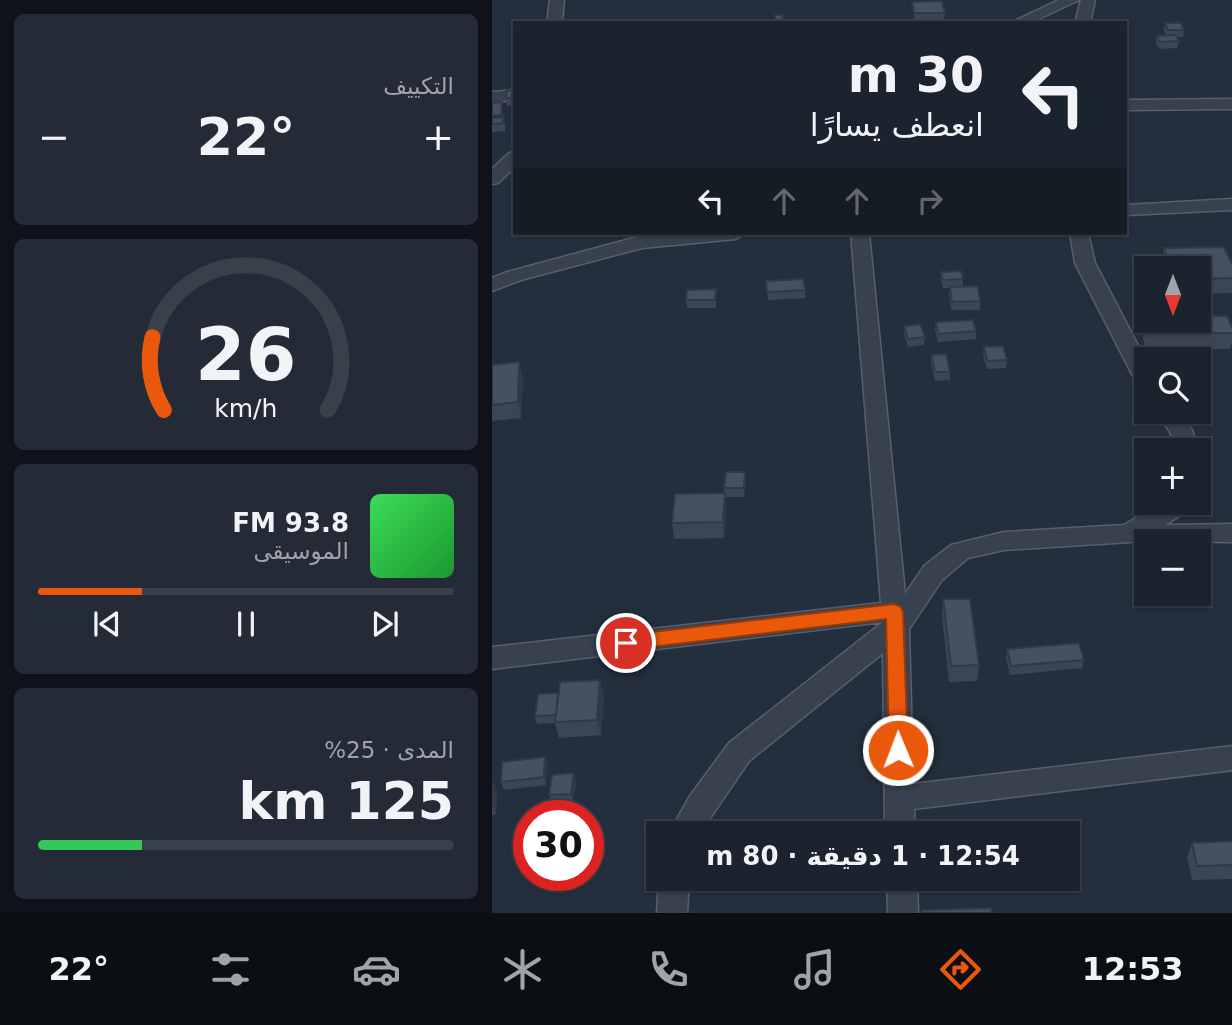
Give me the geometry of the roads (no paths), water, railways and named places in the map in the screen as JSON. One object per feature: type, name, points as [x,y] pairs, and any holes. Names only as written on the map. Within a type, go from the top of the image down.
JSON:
[{"type":"street","points":[[554,21],[557,0]]},
{"type":"street","points":[[1022,21],[1072,0]]},
{"type":"street","points":[[1083,21],[1088,0]]},
{"type":"street","points":[[492,97],[513,95]]},
{"type":"street","points":[[1127,105],[1232,104]]},
{"type":"street","points":[[492,179],[513,159]]},
{"type":"street","points":[[1127,210],[1232,204]]},
{"type":"street","points":[[492,285],[514,276],[641,242],[715,235]]},
{"type":"street","points":[[860,235],[895,620],[900,821]]},
{"type":"street","points":[[1079,235],[1085,263],[1134,357]]},
{"type":"street","points":[[1128,534],[1163,515]]},
{"type":"street","points":[[691,821],[739,752],[895,620],[932,573],[960,551],[1004,541],[1128,534],[1232,533]]},
{"type":"street","points":[[492,658],[895,620]]},
{"type":"street","points":[[899,798],[1232,758]]},
{"type":"street","points":[[672,913],[674,891]]},
{"type":"street","points":[[902,891],[903,913]]}]
